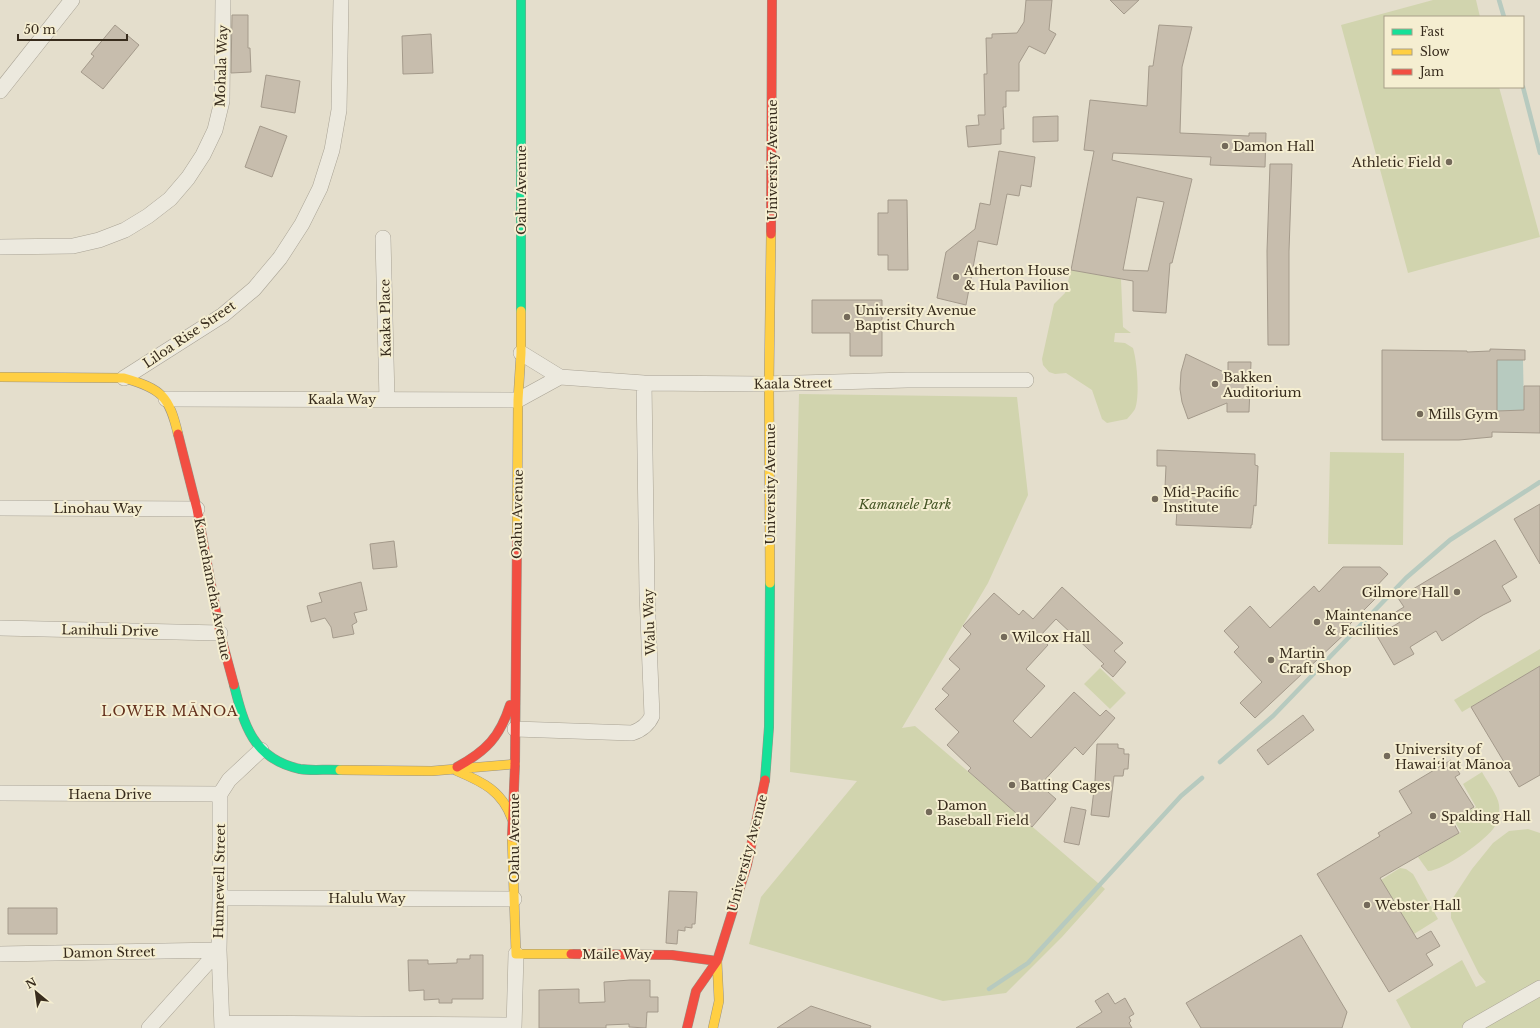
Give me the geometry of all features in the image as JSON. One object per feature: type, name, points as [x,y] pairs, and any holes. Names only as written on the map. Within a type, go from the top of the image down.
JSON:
[{"type":"street","points":[[0,91],[72,0]]},
{"type":"street","name":"Mohala Way","points":[[0,247],[73,246],[99,240],[125,230],[148,216],[170,198],[188,178],[203,155],[215,130],[222,101],[223,0]]},
{"type":"street","name":"Liloa Rise Street","points":[[124,378],[223,315],[254,289],[276,263],[302,224],[320,188],[332,150],[339,110],[341,0]]},
{"type":"street","name":"Oahu Avenue","points":[[514,1026],[516,954],[512,822],[515,764],[518,400],[521,353],[521,0]]},
{"type":"street","name":"University Avenue","points":[[687,1028],[696,991],[717,961],[747,865],[765,787],[768,727],[772,0]]},
{"type":"street","name":"Kaaka Place","points":[[383,238],[387,399]]},
{"type":"street","name":"Kaala Street","points":[[521,353],[560,377],[644,383],[769,384],[907,380],[1026,380]]},
{"type":"street","points":[[0,377],[124,378],[142,384],[156,391],[166,399]]},
{"type":"street","points":[[518,400],[560,377]]},
{"type":"street","name":"Walu Way","points":[[515,729],[632,733],[646,726],[652,716],[647,593],[644,383]]},
{"type":"street","name":"Kaala Way","points":[[166,399],[518,400]]},
{"type":"street","name":"Kamehameha Avenue","points":[[166,399],[173,413],[197,509],[220,633],[243,720],[251,738],[261,750],[281,764],[301,769],[432,771],[453,769],[479,755],[495,739],[506,719],[515,689]]},
{"type":"street","name":"Linohau Way","points":[[0,508],[197,509]]},
{"type":"street","name":"Lanihuli Drive","points":[[0,628],[220,633]]},
{"type":"street","points":[[220,794],[229,780],[261,750]]},
{"type":"street","points":[[453,769],[515,764]]},
{"type":"street","name":"Kamehameha Avenue","points":[[453,769],[481,781],[496,792],[507,806],[512,822]]},
{"type":"street","name":"Haena Drive","points":[[0,794],[220,794]]},
{"type":"street","name":"Hunnewell Street","points":[[220,794],[219,950],[222,1025]]},
{"type":"street","name":"Halulu Way","points":[[220,898],[514,899]]},
{"type":"street","points":[[149,1028],[219,950]]},
{"type":"street","name":"Damon Street","points":[[6,954],[219,950]]},
{"type":"street","points":[[0,967],[6,954]]},
{"type":"street","name":"Maile Way","points":[[516,954],[672,955],[717,961]]},
{"type":"street","name":"University Avenue","points":[[713,1028],[719,1001],[717,961]]},
{"type":"street","points":[[1470,1028],[1540,988]]},
{"type":"street","points":[[222,1025],[514,1026]]},
{"type":"green space","name":"Athletic Field","points":[[1433,0],[1476,0],[1480,16],[1384,16],[1384,88],[1499,88],[1540,237],[1408,273],[1341,25]]},
{"type":"green space","points":[[1071,270],[1121,279],[1123,327],[1131,333],[1115,333],[1114,342],[1125,343],[1133,348],[1136,361],[1137,379],[1137,403],[1135,409],[1127,419],[1107,423],[1102,419],[1092,390],[1066,373],[1055,374],[1049,372],[1043,365],[1042,359],[1054,304],[1065,293]]},
{"type":"green space","name":"Kamanele Park","points":[[799,394],[1017,397],[1028,495],[988,583],[902,728],[915,726],[1105,889],[1062,937],[1006,993],[943,1001],[749,944],[761,897],[857,781],[790,772]]},
{"type":"green space","points":[[1330,452],[1404,453],[1403,545],[1328,544]]},
{"type":"green space","points":[[1540,649],[1540,666],[1462,712],[1454,700]]},
{"type":"green space","points":[[1100,668],[1126,693],[1110,709],[1084,684]]},
{"type":"green space","points":[[1482,772],[1498,801],[1499,813],[1495,826],[1484,839],[1475,846],[1444,866],[1428,871],[1418,857],[1461,832],[1453,819],[1476,807],[1463,784]]},
{"type":"green space","points":[[1528,829],[1540,833],[1540,1028],[1411,1028],[1396,1000],[1462,960],[1476,987],[1486,982],[1479,974],[1451,918],[1451,901],[1472,869],[1493,843],[1509,831]]},
{"type":"green space","points":[[1400,868],[1406,869],[1413,874],[1438,919],[1414,934],[1381,880]]},
{"type":"shaded area","points":[[1497,360],[1523,360],[1524,410],[1497,411]]},
{"type":"building","points":[[1026,0],[1052,0],[1049,30],[1056,34],[1045,54],[1029,46],[1019,63],[1019,91],[1006,91],[1006,107],[1003,107],[1004,129],[1001,129],[1001,144],[968,147],[966,126],[979,125],[978,115],[985,115],[984,74],[987,74],[986,38],[992,38],[992,34],[1017,33],[1024,22]]},
{"type":"building","points":[[1110,0],[1139,0],[1124,14]]},
{"type":"building","points":[[232,15],[248,15],[248,48],[250,48],[251,72],[231,73]]},
{"type":"building","points":[[115,25],[139,45],[103,89],[81,72],[94,56],[91,54]]},
{"type":"building","points":[[1159,25],[1192,27],[1182,67],[1180,133],[1249,136],[1249,133],[1266,133],[1265,167],[1210,165],[1211,157],[1113,153],[1112,160],[1192,179],[1172,263],[1170,263],[1166,313],[1133,311],[1133,281],[1071,270],[1094,151],[1084,150],[1090,100],[1147,106],[1149,66],[1153,66]],"holes":[[[1137,197],[1164,202],[1148,271],[1123,270]]]},
{"type":"building","points":[[431,34],[433,73],[403,74],[402,36]]},
{"type":"building","points":[[266,75],[300,81],[295,113],[261,107]]},
{"type":"building","points":[[1058,116],[1058,141],[1033,142],[1033,117]]},
{"type":"building","points":[[260,126],[287,136],[272,177],[245,167]]},
{"type":"building","name":"Atherton House & Hula Pavilion","points":[[999,151],[1035,157],[1031,187],[1021,185],[1019,196],[1007,194],[997,245],[978,241],[966,305],[937,298],[946,252],[975,229],[980,203],[990,205]]},
{"type":"building","points":[[1270,164],[1292,164],[1289,251],[1289,345],[1268,345],[1267,251]]},
{"type":"building","points":[[888,200],[907,200],[908,270],[888,270],[888,255],[878,255],[878,213],[888,213]]},
{"type":"building","name":"University Avenue Baptist Church","points":[[812,300],[882,300],[882,356],[850,356],[850,333],[812,333]]},
{"type":"building","name":"Mills Gym","points":[[1490,349],[1525,350],[1525,360],[1497,360],[1497,411],[1524,410],[1524,386],[1540,386],[1540,433],[1492,432],[1492,437],[1459,440],[1382,440],[1382,350],[1467,352],[1490,351]]},
{"type":"building","name":"Bakken Auditorium","points":[[1186,354],[1228,374],[1228,362],[1251,362],[1249,412],[1227,412],[1227,403],[1188,419],[1182,402],[1180,389],[1181,372]]},
{"type":"building","points":[[1157,450],[1255,454],[1255,465],[1258,466],[1256,506],[1254,505],[1251,528],[1176,525],[1177,510],[1164,509],[1166,466],[1157,466]]},
{"type":"building","points":[[1540,504],[1540,564],[1514,519]]},
{"type":"building","name":"Gilmore Hall","points":[[1495,540],[1517,577],[1502,586],[1511,601],[1483,615],[1442,641],[1436,631],[1410,647],[1414,654],[1394,665],[1377,636],[1400,622],[1394,613],[1404,607],[1398,598]]},
{"type":"building","points":[[394,541],[397,567],[373,569],[370,544]]},
{"type":"building","points":[[1343,567],[1380,567],[1388,574],[1371,592],[1377,597],[1350,624],[1350,629],[1255,718],[1240,703],[1262,682],[1234,652],[1239,647],[1224,631],[1250,606],[1270,628],[1314,586],[1319,592]]},
{"type":"building","points":[[361,582],[367,610],[354,613],[357,622],[352,625],[354,634],[333,638],[331,627],[325,618],[311,622],[307,606],[322,602],[319,593]]},
{"type":"building","points":[[1062,587],[1123,643],[1114,651],[1126,662],[1113,677],[1101,666],[1104,664],[1056,619],[1039,637],[1048,645],[1026,669],[1045,686],[1013,721],[1031,738],[1074,692],[1100,716],[1106,710],[1115,718],[1083,755],[1075,747],[1040,785],[1056,799],[1032,827],[968,771],[971,768],[947,745],[959,732],[935,709],[949,695],[942,689],[960,669],[949,659],[971,634],[963,626],[994,593],[1019,615],[1023,610],[1033,619]]},
{"type":"building","points":[[1540,666],[1540,775],[1519,787],[1471,707]]},
{"type":"building","points":[[1303,715],[1314,730],[1268,765],[1257,750]]},
{"type":"building","points":[[1097,744],[1118,744],[1118,748],[1124,749],[1124,754],[1129,754],[1128,769],[1124,769],[1123,776],[1114,776],[1109,817],[1091,815]]},
{"type":"building","points":[[1451,760],[1460,774],[1455,777],[1474,807],[1452,820],[1459,833],[1380,878],[1417,939],[1431,931],[1440,946],[1426,954],[1433,965],[1389,992],[1317,874],[1380,836],[1378,833],[1412,813],[1399,791]]},
{"type":"building","points":[[1071,807],[1086,810],[1079,845],[1064,842]]},
{"type":"building","points":[[669,891],[697,892],[695,924],[692,924],[692,928],[685,927],[685,931],[678,930],[677,944],[666,943]]},
{"type":"building","points":[[8,908],[57,908],[57,934],[8,934]]},
{"type":"building","points":[[1301,935],[1347,1012],[1342,1028],[1201,1028],[1186,1003]]},
{"type":"building","points":[[470,955],[483,955],[483,999],[452,999],[452,1003],[439,1003],[439,999],[424,1000],[424,990],[409,991],[408,960],[428,960],[428,964],[457,963],[457,959],[470,959]]},
{"type":"building","points":[[650,980],[650,997],[658,997],[658,1012],[647,1012],[646,1028],[629,1027],[629,1024],[606,1025],[606,1028],[539,1028],[539,990],[579,989],[579,1003],[605,1002],[604,982]]},
{"type":"building","points":[[1108,993],[1115,1004],[1125,998],[1134,1014],[1129,1017],[1131,1021],[1129,1023],[1132,1028],[1076,1028],[1102,1012],[1095,1001]]},
{"type":"building","points":[[811,1006],[871,1026],[870,1028],[777,1028]]},
{"type":"waterway","points":[[1499,0],[1504,16]]},
{"type":"waterway","points":[[1523,88],[1540,153]]},
{"type":"waterway","points":[[1220,762],[1273,716],[1406,578],[1450,540],[1540,482]]},
{"type":"waterway","points":[[989,989],[1028,963],[1181,796],[1202,778]]},
{"type":"traffic: fast","points":[[521,0],[521,311]]},
{"type":"traffic: fast","points":[[765,780],[769,727],[770,583]]},
{"type":"traffic: fast","points":[[234,685],[247,727],[261,749],[271,757],[284,764],[300,769],[340,770]]},
{"type":"traffic: slow","points":[[770,583],[769,384],[771,234]]},
{"type":"traffic: slow","points":[[517,539],[518,400],[521,353],[521,311]]},
{"type":"traffic: slow","points":[[0,377],[124,378],[137,382],[155,391],[167,402],[175,421],[178,434]]},
{"type":"traffic: slow","points":[[340,770],[432,771],[515,764]]},
{"type":"traffic: slow","points":[[457,771],[475,779],[497,794],[508,809],[512,819]]},
{"type":"traffic: slow","points":[[512,837],[516,954],[571,954]]},
{"type":"traffic: slow","points":[[713,1028],[719,1001],[717,961]]},
{"type":"traffic: jam","points":[[771,234],[772,0]]},
{"type":"traffic: jam","points":[[178,434],[197,509],[220,633],[234,685]]},
{"type":"traffic: jam","points":[[512,837],[515,764],[517,539]]},
{"type":"traffic: jam","points":[[457,767],[476,755],[491,742],[502,726],[510,705]]},
{"type":"traffic: jam","points":[[687,1028],[696,991],[717,961],[747,865],[765,780]]},
{"type":"traffic: jam","points":[[571,954],[672,955],[717,961]]},
{"type":"place","name":"Damon Hall","points":[[1225,146]]},
{"type":"place","name":"Athletic Field","points":[[1449,162]]},
{"type":"place","name":"Atherton House & Hula Pavilion","points":[[956,277]]},
{"type":"place","name":"University Avenue Baptist Church","points":[[847,317]]},
{"type":"place","name":"Bakken Auditorium","points":[[1215,384]]},
{"type":"place","name":"Mills Gym","points":[[1420,414]]},
{"type":"place","name":"Mid-Pacific Institute","points":[[1155,499]]},
{"type":"place","name":"Gilmore Hall","points":[[1457,592]]},
{"type":"place","name":"Maintenance & Facilities","points":[[1317,622]]},
{"type":"place","name":"Wilcox Hall","points":[[1004,637]]},
{"type":"place","name":"Martin Craft Shop","points":[[1271,660]]},
{"type":"place","name":"University of Hawaiʻi at Mānoa","points":[[1387,756]]},
{"type":"place","name":"Batting Cages","points":[[1012,785]]},
{"type":"place","name":"Damon Baseball Field","points":[[929,812]]},
{"type":"place","name":"Spalding Hall","points":[[1433,816]]},
{"type":"place","name":"Webster Hall","points":[[1367,905]]},
{"type":"district","name":"LOWER MĀNOA","points":[[170,711]]}]
